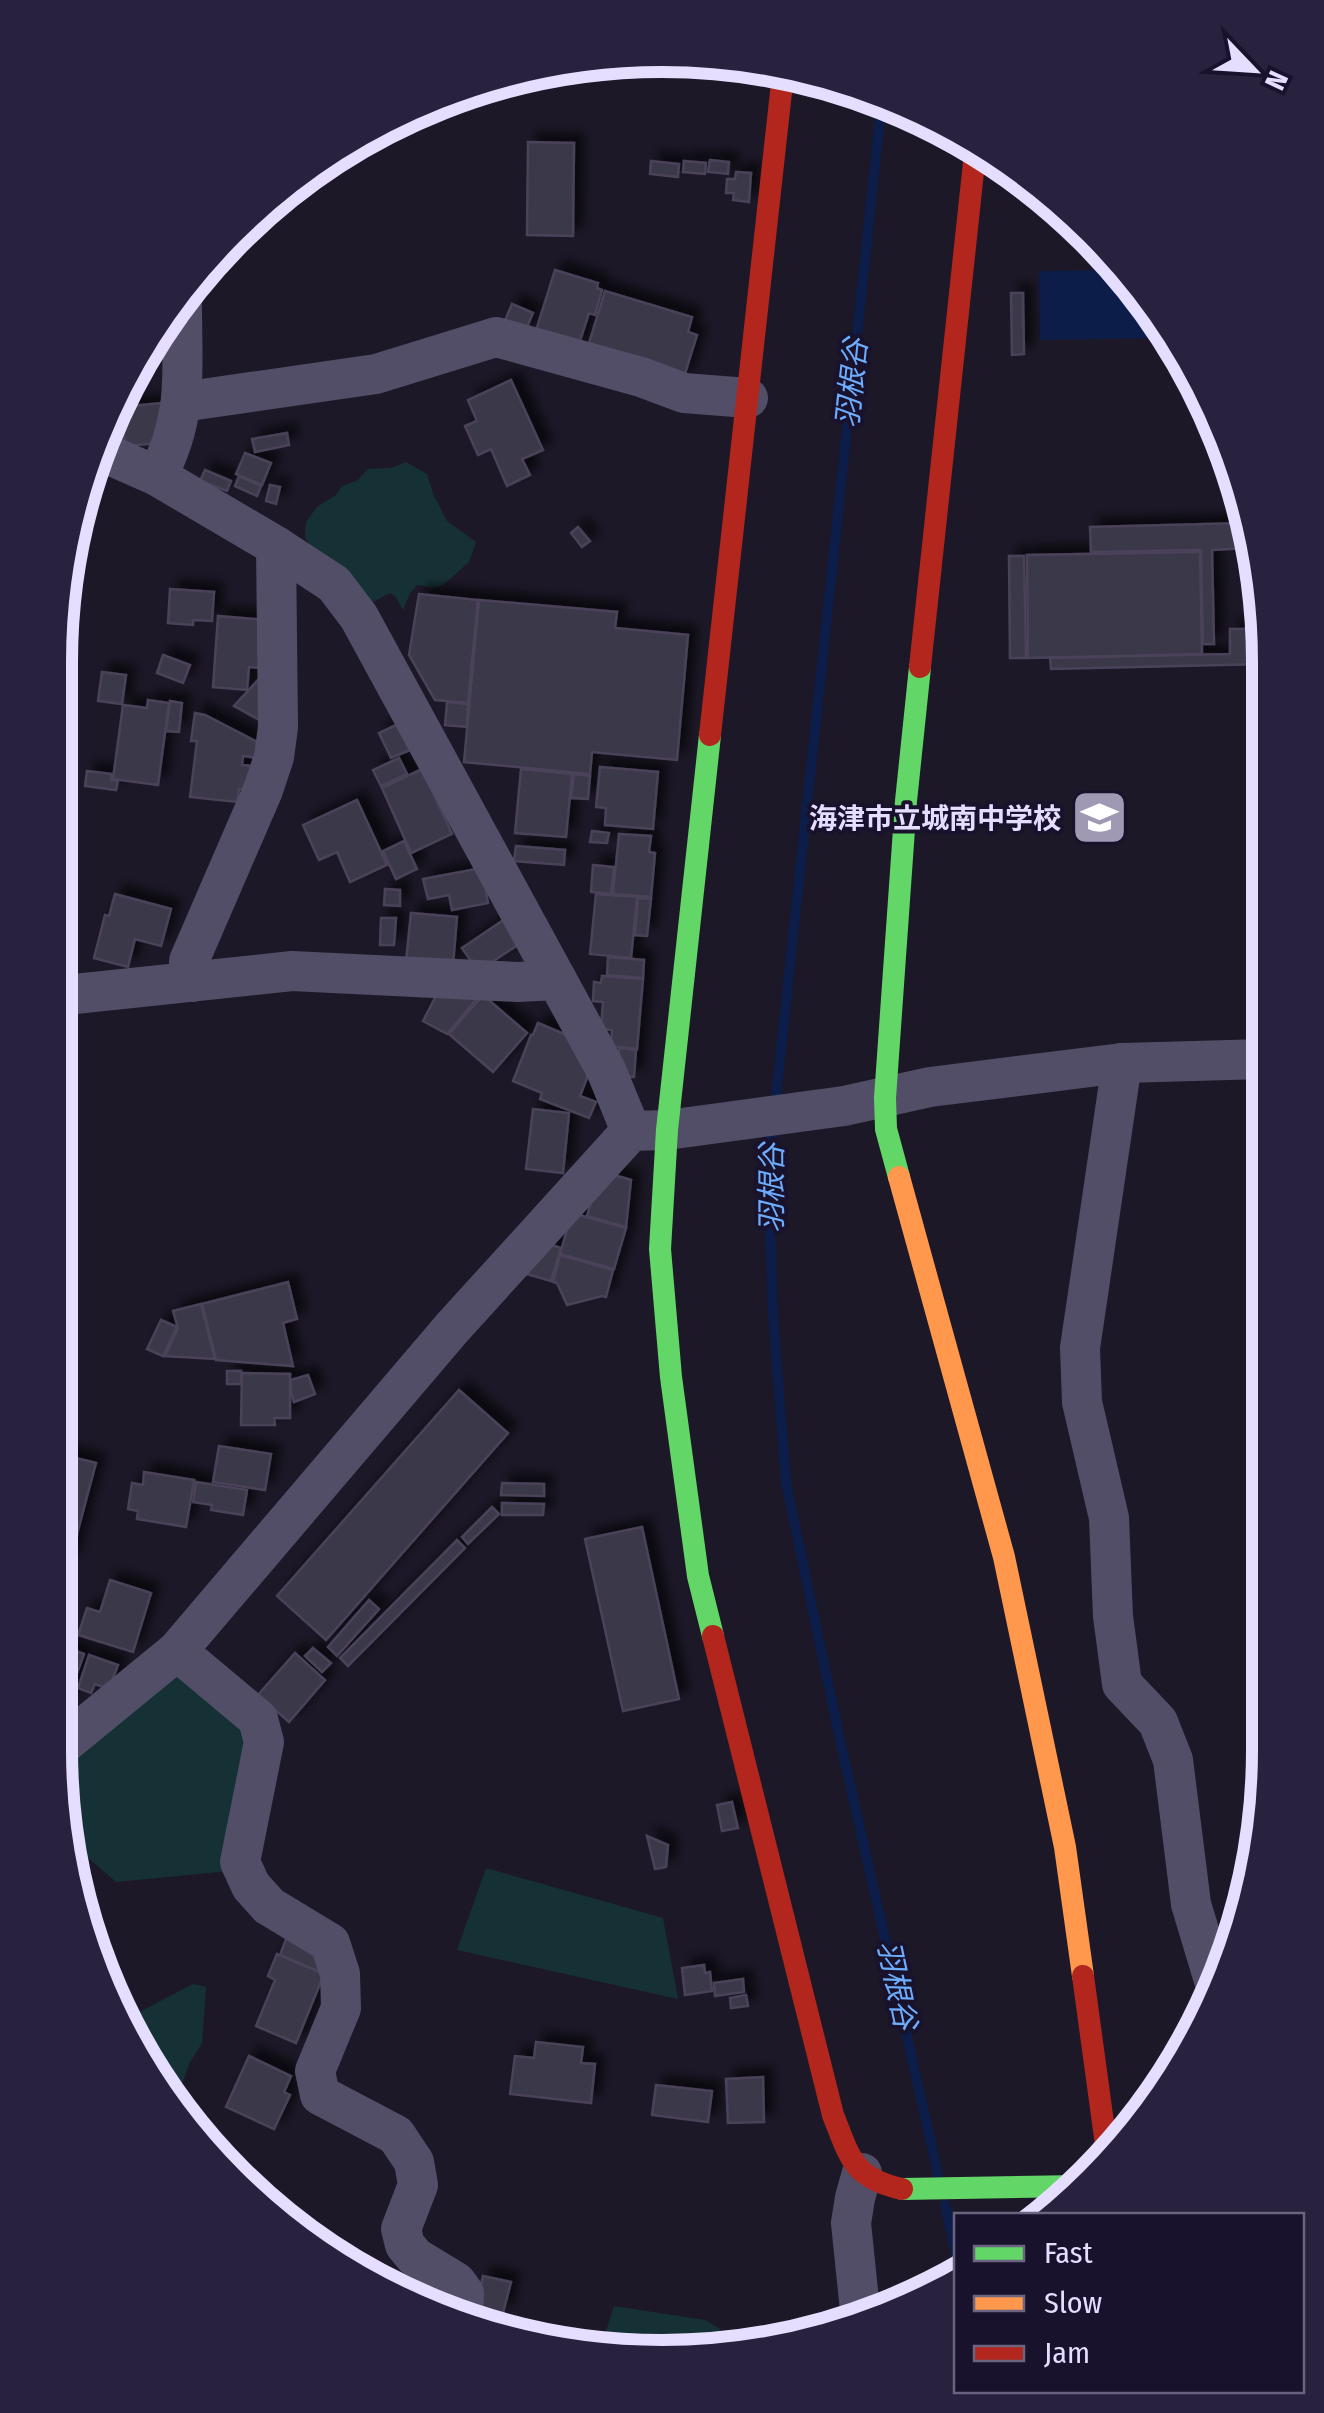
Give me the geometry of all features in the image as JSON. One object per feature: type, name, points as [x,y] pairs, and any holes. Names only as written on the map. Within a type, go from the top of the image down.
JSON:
[{"type":"street","points":[[781,85],[663,1129],[660,1249],[671,1378],[698,1576],[833,2115],[849,2153],[862,2173],[899,2189],[1059,2186]]},
{"type":"street","points":[[974,162],[906,801],[886,1129],[1004,1558],[1066,1847],[1106,2139]]},
{"type":"street","points":[[157,476],[171,450],[182,402],[182,320]]},
{"type":"street","points":[[182,402],[376,374],[496,337],[641,377],[684,394],[748,398]]},
{"type":"street","points":[[110,455],[157,476],[334,584],[359,616],[606,1070],[663,1129]]},
{"type":"street","points":[[192,982],[189,961],[274,757],[278,727],[276,546]]},
{"type":"street","points":[[72,994],[292,972],[518,982],[557,980]]},
{"type":"street","points":[[72,1736],[177,1651],[452,1328],[663,1129],[844,1106],[930,1086],[1122,1063],[1252,1060]]},
{"type":"street","points":[[1122,1063],[1080,1348],[1082,1402],[1108,1518],[1113,1616],[1122,1684],[1158,1722],[1173,1760],[1191,1904],[1210,1968]]},
{"type":"street","points":[[177,1651],[258,1719],[264,1742],[240,1862],[252,1886],[269,1906],[330,1944],[340,1974],[341,2008],[315,2071],[320,2095],[396,2135],[414,2162],[418,2185],[401,2229],[405,2245],[414,2257],[456,2282],[464,2293],[463,2306]]},
{"type":"street","points":[[859,2306],[851,2223],[862,2173]]},
{"type":"green space","points":[[406,462],[427,474],[447,521],[476,542],[469,562],[443,585],[417,585],[403,610],[390,593],[373,602],[305,538],[306,522],[342,486],[358,480],[368,469],[391,468]]},
{"type":"green space","points":[[166,1676],[179,1676],[240,1723],[248,1747],[229,1871],[116,1882],[82,1852],[72,1749]]},
{"type":"green space","points":[[486,1868],[663,1918],[678,1999],[457,1950]]},
{"type":"green space","points":[[193,1984],[206,1987],[202,2043],[180,2090],[151,2046],[134,2015]]},
{"type":"green space","points":[[614,2306],[705,2320],[720,2329],[721,2337],[662,2340],[604,2337]]},
{"type":"water","points":[[1102,270],[1155,338],[1040,340],[1039,271]]},
{"type":"building","points":[[528,142],[574,143],[573,236],[527,235]]},
{"type":"building","points":[[710,160],[729,162],[728,174],[708,172]]},
{"type":"building","points":[[651,161],[679,164],[678,177],[650,174]]},
{"type":"building","points":[[684,161],[706,163],[705,174],[683,172]]},
{"type":"building","points":[[736,172],[751,173],[749,202],[733,200],[734,193],[726,193],[727,179],[735,179]]},
{"type":"building","points":[[555,270],[598,283],[597,288],[602,290],[595,315],[589,313],[577,350],[534,337]]},
{"type":"building","points":[[605,291],[692,317],[688,332],[697,335],[683,380],[587,350]]},
{"type":"building","points":[[1011,293],[1023,293],[1024,354],[1012,355]]},
{"type":"building","points":[[512,304],[533,313],[524,334],[503,325]]},
{"type":"building","points":[[511,380],[543,450],[522,459],[530,475],[507,486],[491,449],[478,455],[465,426],[477,421],[468,400]]},
{"type":"building","points":[[163,403],[160,443],[125,446],[123,422],[131,406]]},
{"type":"building","points":[[287,433],[289,445],[255,452],[252,439]]},
{"type":"building","points":[[245,453],[271,463],[262,485],[236,474]]},
{"type":"building","points":[[205,470],[231,481],[227,491],[200,481]]},
{"type":"building","points":[[239,476],[261,486],[257,496],[235,486]]},
{"type":"building","points":[[270,485],[280,487],[276,504],[266,501]]},
{"type":"building","points":[[1234,523],[1240,548],[1212,550],[1214,644],[1203,644],[1201,550],[1091,552],[1090,527]]},
{"type":"building","points":[[578,527],[590,541],[582,547],[571,533]]},
{"type":"building","points":[[1200,552],[1202,654],[1028,658],[1027,555]]},
{"type":"building","points":[[1009,556],[1024,556],[1026,658],[1010,658]]},
{"type":"building","points":[[170,589],[214,592],[212,621],[193,620],[193,625],[168,623]]},
{"type":"building","points":[[419,594],[478,600],[468,703],[435,700],[409,655]]},
{"type":"building","points":[[479,600],[617,612],[615,628],[688,635],[677,760],[592,752],[590,774],[464,762]]},
{"type":"building","points":[[218,616],[265,620],[261,668],[249,667],[247,690],[213,687]]},
{"type":"building","points":[[1230,629],[1250,629],[1252,664],[1051,669],[1050,658],[1230,654]]},
{"type":"building","points":[[163,655],[190,665],[183,683],[157,673]]},
{"type":"building","points":[[102,672],[126,675],[122,704],[98,701]]},
{"type":"building","points":[[259,679],[263,722],[234,706]]},
{"type":"building","points":[[148,700],[169,703],[158,785],[113,779],[123,705],[147,708]]},
{"type":"building","points":[[170,701],[182,703],[179,732],[166,731]]},
{"type":"building","points":[[447,702],[468,704],[467,727],[445,725]]},
{"type":"building","points":[[195,713],[261,744],[259,758],[243,756],[242,765],[254,766],[251,791],[239,789],[237,802],[190,797],[197,741],[191,741]]},
{"type":"building","points":[[398,724],[410,750],[391,758],[379,733]]},
{"type":"building","points":[[399,758],[407,774],[381,786],[373,770]]},
{"type":"building","points":[[600,767],[658,772],[653,829],[605,825],[606,808],[596,807]]},
{"type":"building","points":[[422,769],[452,834],[411,853],[382,788]]},
{"type":"building","points":[[521,769],[572,774],[566,837],[515,833]]},
{"type":"building","points":[[87,771],[112,774],[111,780],[118,781],[116,790],[85,786]]},
{"type":"building","points":[[574,774],[590,776],[588,799],[571,798]]},
{"type":"building","points":[[357,800],[387,865],[350,882],[337,852],[319,860],[303,825]]},
{"type":"building","points":[[592,831],[609,833],[607,843],[590,842]]},
{"type":"building","points":[[619,834],[651,836],[649,852],[655,853],[651,897],[613,894]]},
{"type":"building","points":[[404,841],[417,869],[396,879],[383,851]]},
{"type":"building","points":[[516,846],[565,850],[564,865],[514,861]]},
{"type":"building","points":[[593,865],[614,867],[611,894],[591,892]]},
{"type":"building","points":[[482,868],[488,903],[452,910],[449,895],[428,899],[423,879]]},
{"type":"building","points":[[385,889],[400,890],[400,906],[384,905]]},
{"type":"building","points":[[115,894],[171,909],[161,946],[135,939],[128,967],[94,958]]},
{"type":"building","points":[[596,894],[637,897],[631,958],[590,954]]},
{"type":"building","points":[[638,898],[651,899],[647,936],[635,935]]},
{"type":"building","points":[[411,913],[457,917],[453,965],[406,961]]},
{"type":"building","points":[[508,917],[524,941],[478,971],[462,948]]},
{"type":"building","points":[[381,918],[396,918],[394,945],[380,945]]},
{"type":"building","points":[[608,957],[644,960],[643,978],[607,975]]},
{"type":"building","points":[[602,976],[643,979],[637,1049],[611,1046],[612,1030],[601,1029],[603,1002],[593,1001],[594,982],[601,983]]},
{"type":"building","points":[[437,994],[480,995],[447,1034],[423,1021]]},
{"type":"building","points":[[483,995],[527,1033],[493,1072],[449,1034]]},
{"type":"building","points":[[538,1023],[576,1039],[589,1073],[580,1096],[596,1102],[589,1118],[540,1099],[542,1093],[513,1081]]},
{"type":"building","points":[[619,1048],[636,1050],[634,1077],[616,1076]]},
{"type":"building","points":[[533,1109],[569,1113],[563,1173],[526,1169]]},
{"type":"building","points":[[607,1173],[631,1180],[626,1227],[587,1216],[595,1189]]},
{"type":"building","points":[[572,1213],[626,1228],[614,1269],[560,1254]]},
{"type":"building","points":[[546,1243],[561,1248],[551,1281],[523,1273]]},
{"type":"building","points":[[560,1255],[613,1270],[606,1297],[567,1305],[553,1282]]},
{"type":"building","points":[[288,1282],[297,1319],[283,1323],[293,1366],[216,1360],[202,1304]]},
{"type":"building","points":[[201,1304],[215,1359],[165,1356],[178,1328],[173,1311]]},
{"type":"building","points":[[161,1320],[177,1327],[163,1356],[147,1349]]},
{"type":"building","points":[[227,1371],[241,1371],[241,1384],[227,1384]]},
{"type":"building","points":[[242,1373],[290,1374],[290,1418],[274,1418],[275,1425],[241,1425]]},
{"type":"building","points":[[308,1375],[315,1394],[294,1402],[291,1380]]},
{"type":"building","points":[[459,1390],[508,1433],[326,1640],[277,1596]]},
{"type":"building","points":[[219,1446],[271,1454],[265,1490],[213,1482]]},
{"type":"building","points":[[72,1457],[96,1463],[77,1534],[72,1533]]},
{"type":"building","points":[[144,1472],[194,1480],[186,1527],[137,1519],[138,1511],[128,1509],[132,1483],[143,1485]]},
{"type":"building","points":[[196,1482],[247,1490],[243,1515],[211,1510],[212,1505],[193,1502]]},
{"type":"building","points":[[502,1483],[544,1484],[544,1496],[501,1495]]},
{"type":"building","points":[[502,1503],[544,1504],[543,1515],[502,1515]]},
{"type":"building","points":[[492,1507],[499,1514],[468,1544],[462,1537]]},
{"type":"building","points":[[642,1527],[679,1699],[623,1711],[585,1539]]},
{"type":"building","points":[[457,1540],[465,1548],[348,1666],[340,1658]]},
{"type":"building","points":[[110,1580],[151,1593],[133,1652],[78,1635],[87,1608],[100,1612]]},
{"type":"building","points":[[369,1600],[379,1609],[337,1656],[328,1647]]},
{"type":"building","points":[[313,1648],[331,1663],[322,1672],[305,1656]]},
{"type":"building","points":[[72,1649],[84,1654],[72,1687]]},
{"type":"building","points":[[295,1653],[325,1680],[289,1722],[258,1695]]},
{"type":"building","points":[[89,1655],[118,1665],[109,1689],[95,1684],[91,1693],[78,1688]]},
{"type":"building","points":[[732,1802],[738,1828],[722,1831],[717,1805]]},
{"type":"building","points":[[647,1836],[668,1845],[666,1867],[655,1869]]},
{"type":"building","points":[[288,1934],[314,1949],[322,1973],[280,1955]]},
{"type":"building","points":[[277,1954],[324,1974],[296,2043],[256,2026],[275,1980],[268,1976]]},
{"type":"building","points":[[704,1965],[705,1973],[710,1972],[712,1991],[685,1995],[682,1968]]},
{"type":"building","points":[[743,1979],[744,1992],[715,1996],[714,1983]]},
{"type":"building","points":[[746,1995],[748,2006],[731,2008],[730,1998]]},
{"type":"building","points":[[536,2042],[583,2047],[581,2063],[595,2064],[591,2103],[510,2094],[515,2056],[534,2058]]},
{"type":"building","points":[[249,2056],[291,2076],[284,2092],[290,2095],[274,2129],[226,2107]]},
{"type":"building","points":[[763,2077],[764,2122],[728,2123],[726,2079]]},
{"type":"building","points":[[656,2085],[712,2091],[708,2122],[652,2115]]},
{"type":"building","points":[[483,2276],[511,2282],[503,2313],[476,2307]]},
{"type":"waterway","name":"羽根谷","points":[[775,1106],[880,114]]},
{"type":"waterway","name":"羽根谷","points":[[773,1123],[768,1178],[773,1315],[786,1483],[938,2174]]},
{"type":"waterway","name":"羽根谷","points":[[945,2205],[954,2246]]},
{"type":"traffic: fast","points":[[899,1177],[886,1129],[885,1098],[906,801],[920,667]]},
{"type":"traffic: fast","points":[[710,735],[667,1130],[660,1249],[671,1377],[698,1576],[713,1636]]},
{"type":"traffic: fast","points":[[902,2189],[1059,2186]]},
{"type":"traffic: slow","points":[[899,1177],[1004,1557],[1065,1847],[1083,1976]]},
{"type":"traffic: jam","points":[[710,735],[782,85]]},
{"type":"traffic: jam","points":[[920,667],[974,162]]},
{"type":"traffic: jam","points":[[713,1636],[833,2115],[855,2164],[873,2179],[902,2189]]},
{"type":"traffic: jam","points":[[1083,1976],[1105,2140]]},
{"type":"place","name":"海津市立城南中学校","points":[[1100,818]]}]
